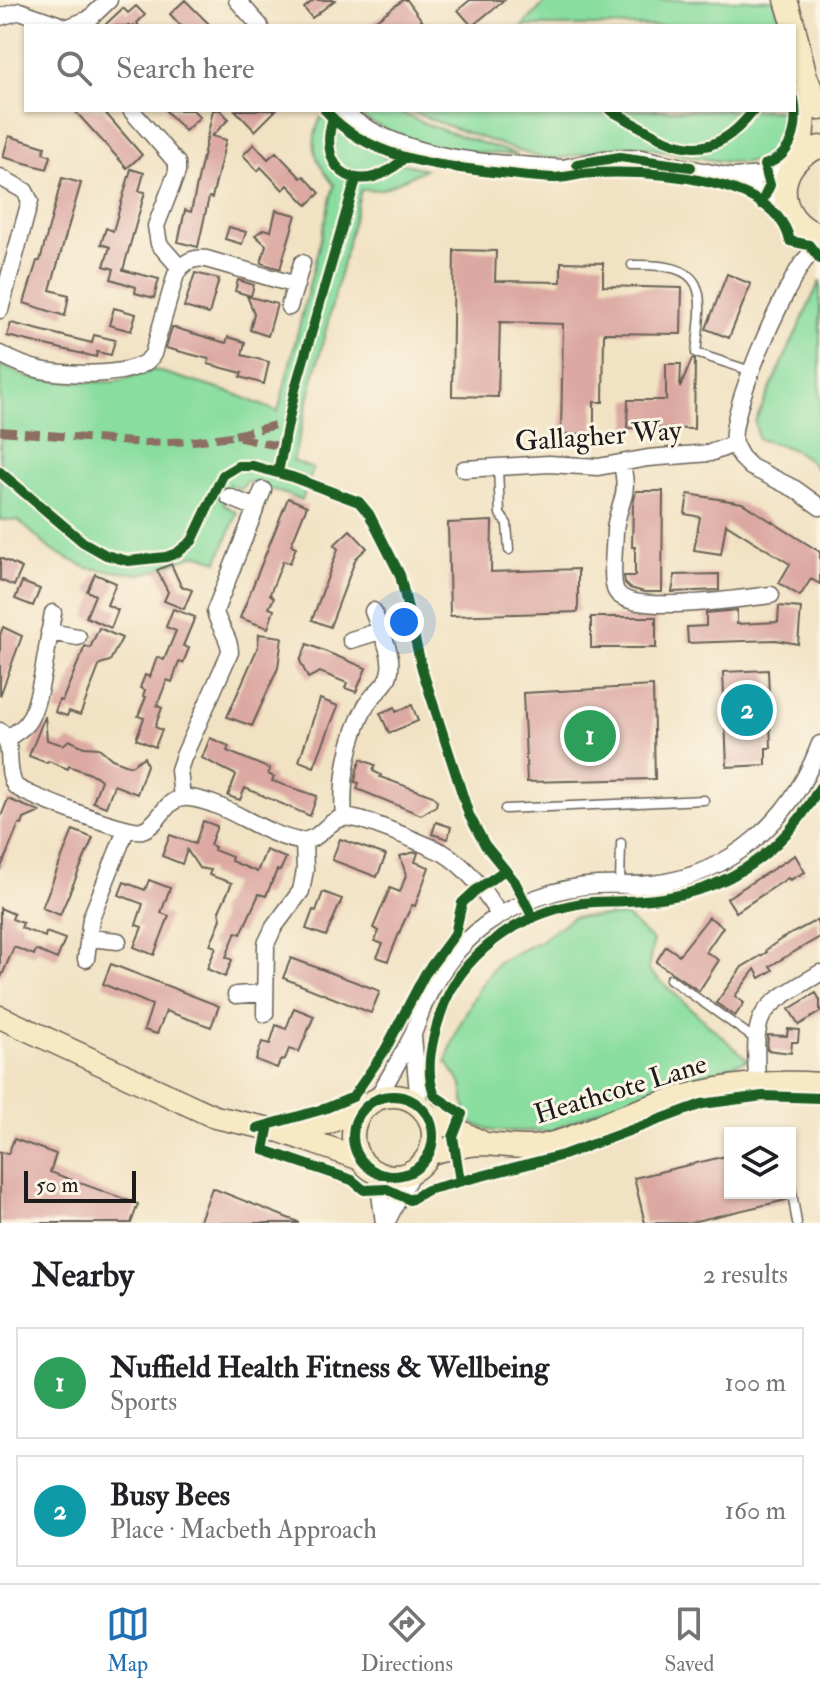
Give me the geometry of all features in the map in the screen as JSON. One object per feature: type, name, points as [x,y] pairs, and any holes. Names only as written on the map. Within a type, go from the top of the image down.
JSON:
[{"type":"street","points":[[78,24],[89,19],[109,0]]},
{"type":"street","points":[[237,0],[258,24]]},
{"type":"street","points":[[786,0],[793,24]]},
{"type":"street","points":[[0,17],[20,11],[57,24]]},
{"type":"street","points":[[796,35],[806,77],[820,109]]},
{"type":"street","points":[[801,264],[799,230],[791,213],[785,186],[804,157],[806,77]]},
{"type":"street","points":[[133,112],[177,163],[177,172],[156,226],[159,244],[180,268]]},
{"type":"street","points":[[343,112],[379,136],[429,154],[563,168],[604,159],[641,158],[731,177],[766,175],[804,157]]},
{"type":"street","points":[[0,177],[25,191],[30,201],[0,310]]},
{"type":"street","points":[[731,177],[791,213],[805,229],[820,235]]},
{"type":"street","points":[[820,247],[801,264],[752,371],[734,424],[734,444],[751,467],[795,489],[820,507]]},
{"type":"street","points":[[0,354],[30,368],[56,372],[97,374],[144,364],[153,354],[173,282],[180,268],[201,258],[296,285]]},
{"type":"street","points":[[289,307],[302,263]]},
{"type":"street","name":"Gallagher Way","points":[[464,469],[622,464],[648,458],[710,453],[734,444]]},
{"type":"street","points":[[622,464],[625,490],[616,519],[614,574],[614,588],[620,596],[639,603],[662,605],[771,595]]},
{"type":"street","points":[[182,798],[179,770],[230,652],[230,643],[217,621],[215,611],[263,490]]},
{"type":"street","points":[[229,497],[256,508]]},
{"type":"street","points":[[344,818],[342,784],[347,760],[367,704],[386,682],[391,668],[373,611]]},
{"type":"street","points":[[53,613],[30,718],[26,725],[3,735],[11,750],[6,783],[126,830],[148,828],[172,801],[182,798],[204,802],[284,836],[304,841],[315,838],[332,822],[344,818],[360,820],[442,852],[472,875],[500,916]]},
{"type":"street","points":[[351,640],[380,631]]},
{"type":"street","points":[[49,632],[78,637]]},
{"type":"street","points":[[385,1223],[369,1166],[355,1146],[353,1134],[356,1120],[370,1104],[413,1035],[425,1002],[453,957],[484,926],[519,906],[555,892],[584,886],[655,884],[691,876],[716,866],[768,829],[792,801],[807,777],[820,744]]},
{"type":"street","points":[[86,959],[91,918],[126,830]]},
{"type":"street","points":[[265,1014],[264,956],[270,933],[295,901],[304,881],[304,841]]},
{"type":"street","points":[[89,938],[118,941]]},
{"type":"street","points":[[757,1083],[755,1039],[759,1019],[769,1006],[820,973]]},
{"type":"street","points":[[236,995],[264,993]]},
{"type":"street","points":[[0,1017],[207,1114],[280,1131],[400,1175],[413,1170]]},
{"type":"street","points":[[385,1223],[413,1170],[430,1153],[433,1141],[432,1127],[423,1109],[413,1035]]},
{"type":"street","name":"Heathcote Lane","points":[[430,1153],[485,1144],[518,1148],[538,1146],[563,1140],[694,1092],[757,1083],[820,1084]]},
{"type":"street","points":[[280,1131],[327,1123],[370,1104],[399,1096],[423,1109]]},
{"type":"street","name":"Heathcote Lane","points":[[423,1109],[485,1144]]},
{"type":"lane","points":[[632,265],[667,265],[691,276],[699,286],[701,297],[696,353],[752,371]]},
{"type":"lane","points":[[498,468],[500,514],[507,524],[509,550]]},
{"type":"lane","points":[[505,809],[704,800]]},
{"type":"lane","points":[[620,885],[621,843]]},
{"type":"lane","points":[[670,979],[755,1039]]},
{"type":"lane","points":[[793,1199],[797,1223]]},
{"type":"green space","points":[[547,0],[774,0],[780,24],[525,24]]},
{"type":"green space","points":[[366,112],[400,112],[431,126],[518,155],[460,151],[413,142],[362,118]]},
{"type":"green space","points":[[413,112],[790,112],[789,137],[778,153],[759,161],[708,159],[638,146],[614,147],[569,157],[541,157]]},
{"type":"green space","points":[[321,117],[389,160],[425,169],[383,189],[361,190],[293,461],[313,469],[302,500],[247,481],[241,489],[229,484],[223,504],[237,513],[218,561],[196,554],[140,574],[87,568],[51,550],[18,520],[0,520],[0,365],[29,378],[70,382],[113,382],[155,370],[235,394],[278,412],[334,185],[318,161],[314,145]]},
{"type":"green space","points":[[820,281],[820,475],[801,454],[758,439],[755,422]]},
{"type":"green space","points":[[626,916],[653,941],[648,970],[748,1060],[603,1108],[551,1131],[494,1131],[467,1122],[462,1085],[446,1061],[458,1028],[478,990],[498,962],[540,941],[573,917]]},
{"type":"building","points":[[185,0],[209,24],[179,24],[170,14]]},
{"type":"building","points":[[314,0],[335,0],[312,18],[304,8]]},
{"type":"building","points":[[407,0],[425,24],[371,24]]},
{"type":"building","points":[[470,0],[504,0],[474,24],[470,24],[458,10]]},
{"type":"building","points":[[136,6],[145,15],[138,24],[106,24],[123,8],[128,13]]},
{"type":"building","points":[[76,112],[105,112],[142,155],[127,168]]},
{"type":"building","points":[[167,112],[195,112],[200,117],[185,131]]},
{"type":"building","points":[[213,112],[222,112],[229,119],[212,136],[226,140],[198,247],[178,242],[185,210],[191,212]]},
{"type":"building","points":[[237,112],[274,112],[255,131]]},
{"type":"building","points":[[9,136],[45,147],[43,153],[51,156],[47,169],[3,157]]},
{"type":"building","points":[[254,144],[268,159],[276,152],[320,193],[307,205],[288,185],[283,190],[261,167],[258,171],[243,155]]},
{"type":"building","points":[[131,169],[144,173],[139,191],[145,192],[123,270],[159,279],[154,298],[135,293],[136,287],[111,279],[114,269],[104,266],[110,247],[101,244],[106,228],[113,231]]},
{"type":"building","points":[[62,178],[81,183],[50,290],[69,295],[65,316],[24,303],[37,261],[40,261]]},
{"type":"building","points":[[276,210],[296,215],[280,269],[261,263],[266,245],[255,235],[264,229],[271,231]]},
{"type":"building","points":[[229,227],[246,232],[242,244],[225,239]]},
{"type":"building","points":[[454,250],[496,251],[495,281],[561,282],[561,262],[603,263],[603,286],[682,288],[681,334],[604,333],[603,402],[594,402],[594,434],[561,434],[563,324],[500,322],[498,397],[452,396]]},
{"type":"building","points":[[195,273],[219,279],[209,314],[184,307]]},
{"type":"building","points":[[727,274],[751,284],[729,338],[706,329]]},
{"type":"building","points":[[238,280],[254,285],[251,296],[235,291]]},
{"type":"building","points":[[247,296],[277,304],[268,336],[250,330],[254,313]]},
{"type":"building","points":[[114,308],[136,314],[131,331],[109,325]]},
{"type":"building","points":[[11,323],[92,343],[94,335],[115,340],[111,355],[97,352],[96,357],[7,336]]},
{"type":"building","points":[[172,327],[226,343],[228,337],[245,342],[242,355],[269,362],[264,384],[240,377],[242,373],[208,364],[209,359],[166,348]]},
{"type":"building","points":[[692,359],[695,360],[694,429],[627,428],[628,400],[666,400],[666,364],[681,364],[680,388]]},
{"type":"building","points":[[636,491],[663,491],[662,592],[644,592],[625,583],[624,576],[635,576],[635,547],[632,547]]},
{"type":"building","points":[[688,494],[742,503],[820,552],[820,584],[811,579],[800,596],[779,583],[790,564],[726,524],[721,554],[694,550],[700,517],[685,514]]},
{"type":"building","points":[[288,498],[307,506],[291,545],[296,547],[290,563],[283,561],[270,594],[274,598],[269,608],[274,610],[268,628],[240,618]]},
{"type":"building","points":[[492,521],[491,572],[578,569],[578,612],[450,616],[448,523]]},
{"type":"building","points":[[350,530],[367,548],[356,558],[330,627],[312,620],[338,549],[334,545]]},
{"type":"building","points":[[0,558],[22,568],[14,586],[0,580]]},
{"type":"building","points":[[171,564],[181,586],[192,590],[184,609],[164,601],[168,592],[157,570]]},
{"type":"building","points":[[95,574],[116,583],[107,605],[118,610],[111,628],[86,617],[95,595],[87,591]]},
{"type":"building","points":[[719,574],[719,590],[672,592],[675,575]]},
{"type":"building","points":[[22,582],[40,589],[33,606],[15,599]]},
{"type":"building","points":[[779,606],[801,608],[798,644],[776,640],[688,643],[687,627],[706,626],[706,613],[737,610],[737,624],[778,622]]},
{"type":"building","points":[[173,609],[195,617],[183,646],[189,648],[183,663],[179,662],[172,682],[167,680],[157,706],[162,708],[155,727],[162,730],[155,747],[136,739],[144,718],[138,716],[146,697],[143,696],[145,690],[140,688],[145,675],[150,677],[157,657],[164,660],[176,631],[166,627]]},
{"type":"building","points":[[591,617],[656,617],[656,648],[591,648]]},
{"type":"building","points":[[3,627],[22,636],[0,696],[0,635]]},
{"type":"building","points":[[99,628],[122,638],[110,661],[100,664],[80,715],[69,711],[67,716],[55,712],[85,646],[90,648]]},
{"type":"building","points":[[259,634],[282,637],[278,668],[252,726],[227,717],[258,647]]},
{"type":"building","points":[[307,644],[366,668],[356,692],[345,688],[347,683],[320,672],[308,678],[300,661]]},
{"type":"building","points":[[768,670],[771,748],[766,748],[766,765],[727,767],[723,672]]},
{"type":"building","points":[[653,686],[655,779],[527,782],[523,693]]},
{"type":"building","points":[[320,699],[338,706],[314,767],[299,761]]},
{"type":"building","points":[[412,705],[418,721],[389,733],[380,713],[395,707],[396,712]]},
{"type":"building","points":[[45,716],[47,740],[63,745],[69,740],[84,747],[99,748],[112,759],[131,766],[144,757],[147,765],[137,794],[114,785],[106,807],[93,802],[101,780],[96,776],[29,756]]},
{"type":"building","points":[[210,738],[229,746],[227,751],[270,769],[268,774],[274,777],[272,781],[317,796],[310,816],[245,788],[240,800],[228,796],[236,775],[202,758]]},
{"type":"building","points":[[361,759],[375,765],[373,771],[380,777],[433,796],[436,806],[421,815],[357,789],[359,783],[355,782]]},
{"type":"building","points":[[8,799],[40,812],[19,824],[0,870],[0,819]]},
{"type":"building","points":[[203,821],[217,826],[210,845],[215,847],[214,850],[232,857],[231,861],[257,872],[266,850],[286,858],[266,896],[259,894],[241,934],[236,932],[226,957],[232,960],[225,977],[207,969],[216,947],[210,945],[221,919],[219,911],[232,883],[209,875],[211,870],[199,868],[187,850],[182,864],[162,856],[170,835],[195,844]]},
{"type":"building","points":[[436,822],[451,827],[448,839],[432,834]]},
{"type":"building","points":[[73,830],[93,838],[60,915],[42,908]]},
{"type":"building","points":[[340,839],[386,855],[377,877],[332,860]]},
{"type":"building","points":[[418,853],[415,862],[429,867],[415,906],[412,905],[388,961],[377,957],[383,944],[375,941],[379,931],[373,928],[390,888],[400,892],[406,875],[400,856]]},
{"type":"building","points":[[795,855],[805,872],[790,880],[788,878],[736,912],[727,898]]},
{"type":"building","points":[[149,880],[170,888],[161,913],[169,916],[154,955],[134,947],[142,927],[136,925],[143,904],[119,895],[124,882],[145,890]]},
{"type":"building","points":[[323,892],[342,899],[326,936],[306,929]]},
{"type":"building","points":[[0,908],[14,914],[12,919],[23,923],[21,928],[45,937],[46,932],[65,939],[57,959],[36,950],[34,955],[14,947],[0,980]]},
{"type":"building","points":[[709,917],[723,927],[706,952],[719,960],[699,991],[656,962],[666,946],[679,955]]},
{"type":"building","points":[[817,920],[820,937],[770,966],[773,970],[760,978],[755,969],[735,996],[744,1003],[735,1016],[716,1003],[742,967],[781,939]]},
{"type":"building","points":[[291,958],[380,991],[371,1013],[283,978]]},
{"type":"building","points":[[111,964],[219,1006],[211,1027],[166,1011],[157,1034],[144,1030],[152,1005],[103,984]]},
{"type":"building","points":[[816,993],[820,1000],[820,1012],[799,1025],[789,1009]]},
{"type":"building","points":[[294,1008],[314,1016],[299,1052],[289,1049],[277,1068],[256,1060],[262,1042],[270,1044],[276,1025],[286,1029]]},
{"type":"building","points":[[788,1029],[799,1030],[798,1042],[792,1042],[791,1053],[767,1050],[768,1035],[787,1036]]},
{"type":"building","points":[[14,1139],[56,1154],[50,1172],[138,1204],[131,1223],[0,1223],[0,1152],[8,1154]]},
{"type":"building","points":[[724,1156],[724,1199],[786,1200],[687,1223],[645,1223],[634,1178]]},
{"type":"building","points":[[212,1188],[298,1222],[298,1223],[199,1223]]},
{"type":"marked path","points":[[235,435],[288,422]]},
{"type":"marked path","points":[[0,431],[145,443],[231,436],[283,447]]},
{"type":"cycle path","points":[[327,112],[361,139],[381,149],[425,162],[553,178],[590,173],[676,176],[736,190],[761,203],[780,219],[790,241],[809,245],[820,259]]},
{"type":"cycle path","points":[[614,112],[668,141],[701,147],[718,142],[736,130],[752,112]]},
{"type":"cycle path","points":[[761,204],[770,185],[764,165],[774,161],[788,148],[795,112]]},
{"type":"cycle path","points":[[333,118],[329,138],[331,154],[337,167],[347,175],[374,177],[404,158]]},
{"type":"cycle path","points":[[577,164],[620,157],[691,167]]},
{"type":"cycle path","points":[[278,472],[295,389],[356,179]]},
{"type":"cycle path","points":[[0,472],[83,542],[106,555],[128,561],[166,557],[192,541],[223,475],[238,466],[253,466],[292,477],[359,502],[369,514],[400,575],[422,669],[469,815],[485,845],[515,882],[533,918]]},
{"type":"cycle path","points":[[460,1181],[453,1137],[462,1114],[435,1096],[430,1076],[430,1054],[450,992],[477,955],[513,928],[555,909],[583,903],[671,897],[693,892],[731,876],[776,844],[800,817],[820,787]]},
{"type":"cycle path","points":[[257,1128],[324,1109],[353,1097],[385,1050],[425,974],[455,934],[462,903],[505,870]]},
{"type":"cycle path","points":[[393,1096],[408,1099],[421,1108],[430,1121],[433,1136],[430,1151],[421,1164],[408,1173],[393,1176],[378,1173],[365,1164],[356,1151],[353,1136],[356,1121],[365,1108],[378,1099],[393,1096]]},
{"type":"cycle path","points":[[268,1129],[264,1150],[352,1180],[364,1190],[387,1189],[410,1200],[427,1190],[563,1155],[702,1104],[763,1096],[820,1098]]},
{"type":"place","name":"Busy Bees","points":[[747,710]]},
{"type":"place","name":"Nuffield Health Fitness & Wellbeing","points":[[590,736]]}]
